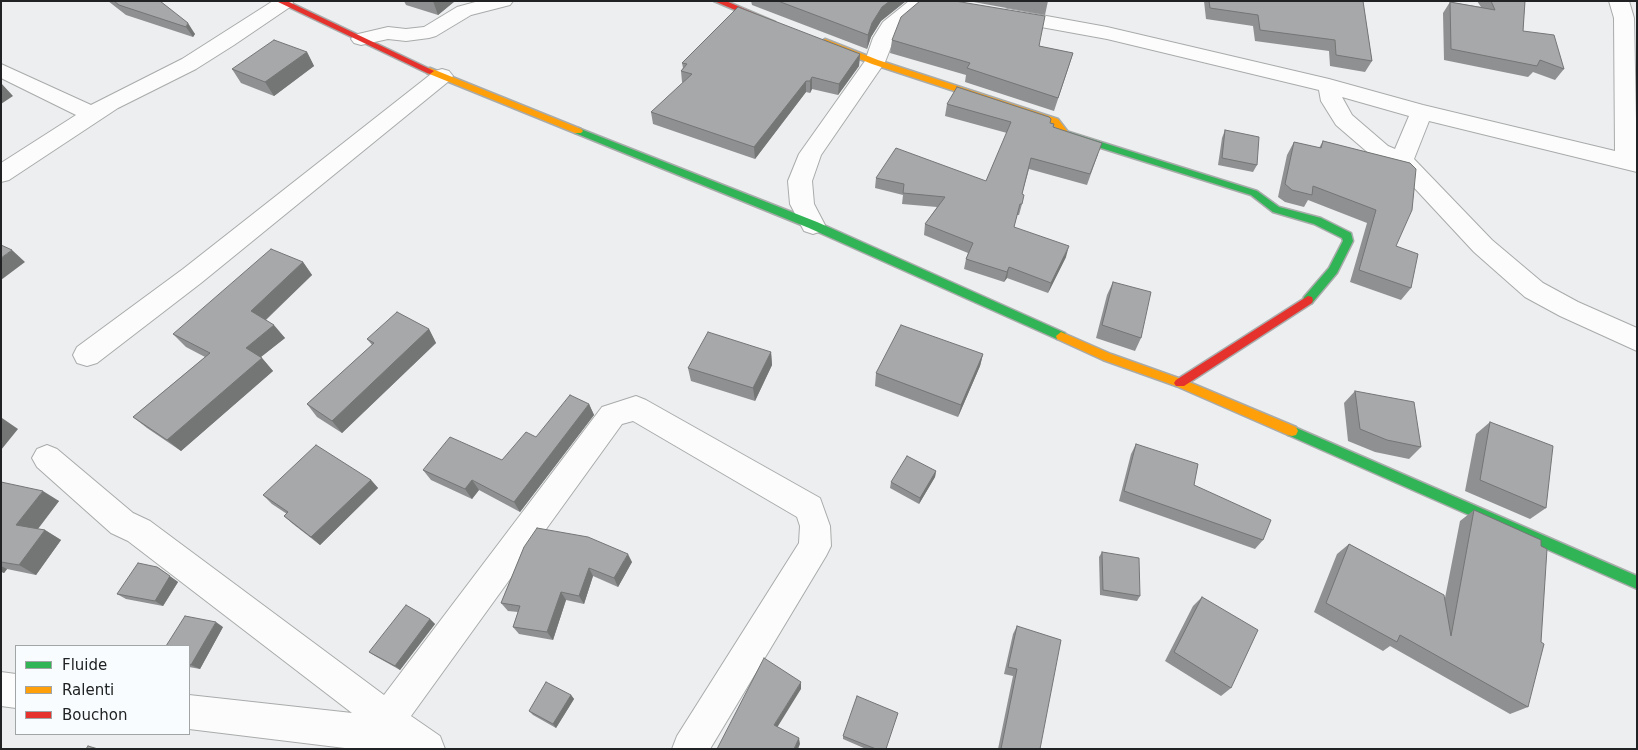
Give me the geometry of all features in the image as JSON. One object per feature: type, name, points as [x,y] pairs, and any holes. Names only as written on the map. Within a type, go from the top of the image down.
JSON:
[{"type":"street","points":[[361,39],[388,33],[406,35],[429,32],[464,11],[503,1]]},
{"type":"street","points":[[718,1],[782,26]]},
{"type":"street","points":[[1,174],[126,93],[204,55],[281,2],[442,76],[813,225],[1107,357],[1180,383],[1637,583]]},
{"type":"street","points":[[813,225],[802,204],[800,182],[802,170],[810,154],[875,62],[883,38],[890,26],[927,3]]},
{"type":"street","points":[[989,12],[1108,33],[1329,86],[1422,112],[1631,162],[1627,13]]},
{"type":"street","points":[[810,37],[875,62],[1055,121],[1065,134],[1254,193],[1276,210],[1317,221],[1347,236],[1348,241],[1333,270],[1304,304],[1180,383]]},
{"type":"street","points":[[1,70],[93,115]]},
{"type":"street","points":[[87,355],[192,276],[442,76]]},
{"type":"street","points":[[1329,86],[1332,101],[1344,120],[1380,151],[1402,160],[1483,246],[1508,269],[1534,290],[1637,340]]},
{"type":"street","points":[[1402,160],[1422,112]]},
{"type":"street","points":[[408,736],[612,415],[636,408],[809,508],[815,526],[815,546],[690,749]]},
{"type":"street","points":[[47,458],[122,523],[139,531],[408,736]]},
{"type":"street","points":[[1,689],[15,691]]},
{"type":"street","points":[[190,712],[408,736]]},
{"type":"building","points":[[114,1],[160,1],[188,23],[186,27],[119,5]]},
{"type":"building","points":[[778,1],[890,1],[882,7],[872,23],[868,35]]},
{"type":"building","points":[[920,1],[955,1],[1045,16],[1039,46],[1073,53],[1058,98],[967,68],[970,63],[892,40],[901,17]]},
{"type":"building","points":[[1209,1],[1363,1],[1372,61],[1336,55],[1335,40],[1260,30],[1258,15],[1210,8]]},
{"type":"building","points":[[1491,1],[1525,1],[1523,31],[1554,35],[1564,69],[1540,60],[1537,66],[1451,49],[1450,2],[1495,10]]},
{"type":"building","points":[[738,7],[860,54],[839,84],[812,77],[810,81],[806,81],[754,147],[651,112],[692,74],[681,71],[687,64],[682,63]]},
{"type":"building","points":[[274,40],[307,52],[265,82],[232,69]]},
{"type":"building","points":[[957,87],[1049,117],[1051,119],[1050,123],[1054,124],[1053,127],[1102,143],[1090,174],[1031,158],[1022,194],[1024,195],[1022,204],[1020,204],[1014,227],[1069,246],[1051,283],[1009,267],[1007,272],[966,259],[973,243],[925,224],[945,197],[903,193],[904,184],[876,178],[896,148],[986,181],[1011,122],[947,104]]},
{"type":"building","points":[[1225,130],[1259,137],[1257,165],[1222,158]]},
{"type":"building","points":[[1323,141],[1410,163],[1416,169],[1412,210],[1396,246],[1418,254],[1411,288],[1359,270],[1376,210],[1313,186],[1312,195],[1292,190],[1285,184],[1294,142],[1321,148]]},
{"type":"building","points":[[1,245],[12,250],[1,258]]},
{"type":"building","points":[[271,249],[303,262],[251,311],[274,325],[246,348],[262,358],[167,440],[133,417],[210,353],[173,334]]},
{"type":"building","points":[[1113,282],[1151,292],[1141,338],[1102,325]]},
{"type":"building","points":[[397,312],[429,329],[332,421],[307,404],[374,343],[367,339]]},
{"type":"building","points":[[901,325],[983,354],[961,405],[876,373]]},
{"type":"building","points":[[708,332],[771,352],[753,388],[688,368]]},
{"type":"building","points":[[1355,391],[1414,402],[1421,447],[1387,440],[1360,429]]},
{"type":"building","points":[[570,395],[589,404],[514,502],[472,480],[465,489],[423,470],[450,437],[502,460],[526,432],[536,437]]},
{"type":"building","points":[[1490,422],[1553,446],[1546,508],[1480,480]]},
{"type":"building","points":[[1136,444],[1198,464],[1194,485],[1271,520],[1263,540],[1124,491]]},
{"type":"building","points":[[316,445],[371,480],[311,537],[284,516],[288,512],[263,495]]},
{"type":"building","points":[[907,456],[936,471],[920,498],[891,482]]},
{"type":"building","points":[[1,482],[43,491],[16,525],[45,530],[19,565],[1,562]]},
{"type":"building","points":[[1474,510],[1541,540],[1541,546],[1547,549],[1541,642],[1544,644],[1528,707],[1400,635],[1397,642],[1326,603],[1349,544],[1444,595],[1451,636]]},
{"type":"building","points":[[537,528],[588,537],[628,554],[614,578],[589,568],[579,596],[561,592],[547,632],[513,627],[520,606],[501,603],[524,547]]},
{"type":"building","points":[[1102,552],[1139,558],[1140,596],[1103,590]]},
{"type":"building","points":[[138,563],[157,567],[170,576],[155,601],[117,594]]},
{"type":"building","points":[[1202,597],[1258,630],[1231,688],[1174,652]]},
{"type":"building","points":[[406,605],[430,619],[395,666],[369,652]]},
{"type":"building","points":[[185,616],[216,622],[191,665],[190,645],[167,645]]},
{"type":"building","points":[[1017,626],[1061,640],[1040,749],[1001,749],[1017,669],[1008,667]]},
{"type":"building","points":[[764,658],[801,682],[774,725],[799,738],[794,749],[717,749]]},
{"type":"building","points":[[546,682],[571,695],[553,724],[529,711]]},
{"type":"building","points":[[857,696],[898,713],[886,749],[876,749],[843,736]]},
{"type":"building","points":[[88,746],[98,749],[86,749]]},
{"type":"traffic: fast","points":[[578,131],[813,225],[1061,336]]},
{"type":"traffic: fast","points":[[1069,135],[1254,193],[1276,210],[1317,221],[1347,236],[1348,241],[1333,270],[1308,300]]},
{"type":"traffic: fast","points":[[1292,431],[1637,583]]},
{"type":"traffic: slow","points":[[825,42],[875,62],[1055,121],[1065,134],[1069,135]]},
{"type":"traffic: slow","points":[[430,71],[578,131]]},
{"type":"traffic: slow","points":[[1061,336],[1107,357],[1180,383],[1292,431]]},
{"type":"traffic: jam","points":[[280,1],[430,71]]},
{"type":"traffic: jam","points":[[718,1],[771,22]]},
{"type":"traffic: jam","points":[[1180,383],[1308,300]]}]
